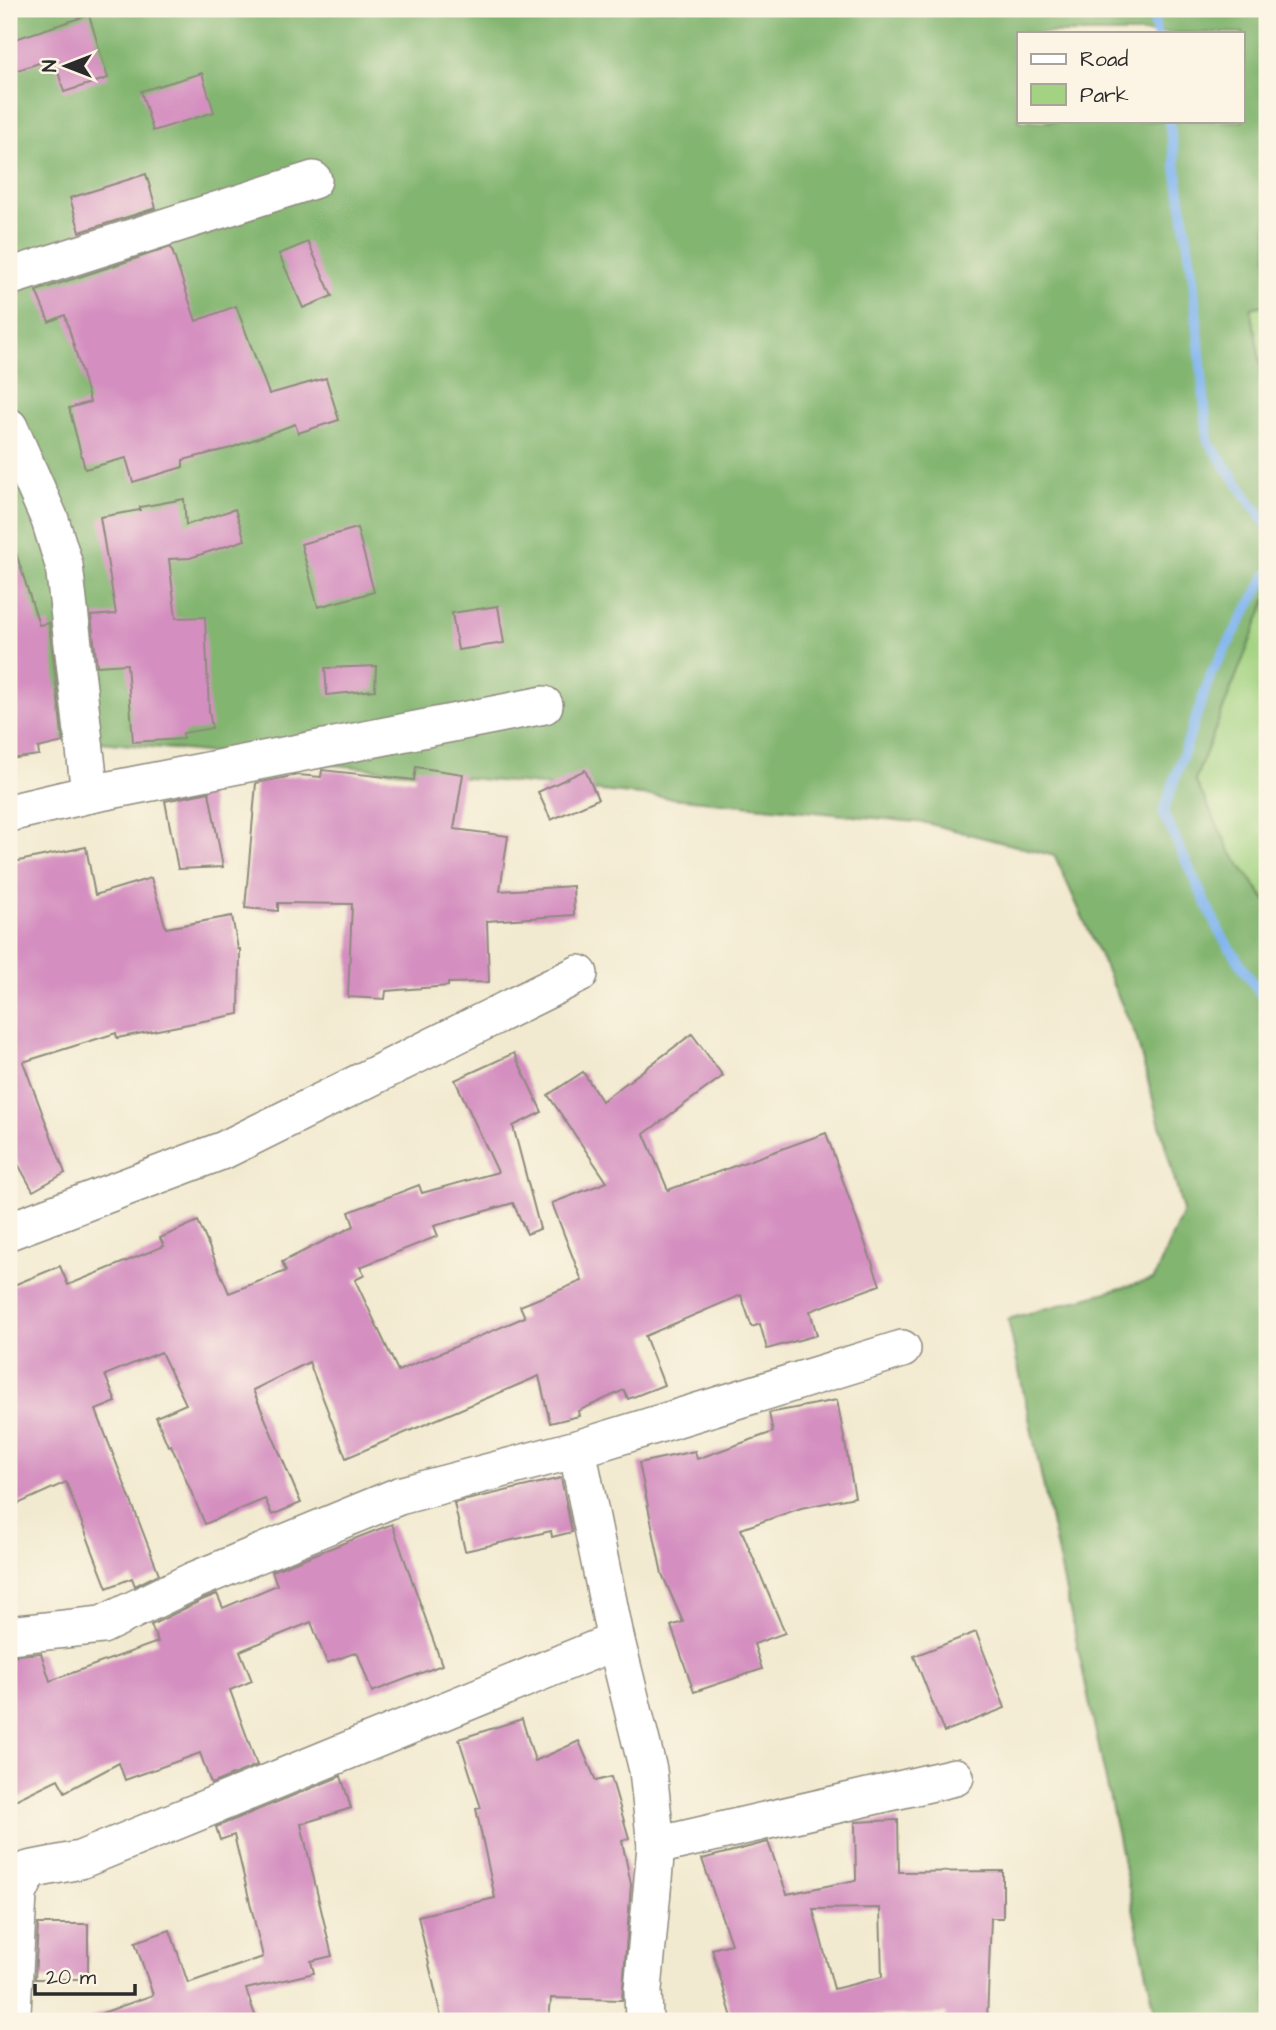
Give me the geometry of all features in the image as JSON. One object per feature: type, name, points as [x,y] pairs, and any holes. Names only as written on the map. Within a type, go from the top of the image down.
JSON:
[{"type":"street","points":[[9,277],[313,180]]},
{"type":"street","points":[[9,427],[50,520],[64,565],[90,794]]},
{"type":"street","points":[[9,813],[90,794],[544,705]]},
{"type":"street","points":[[9,1231],[224,1150],[579,974]]},
{"type":"street","points":[[9,1635],[102,1625],[193,1581],[399,1496],[577,1449],[902,1349]]},
{"type":"street","points":[[577,1449],[616,1641],[648,1770],[656,1846],[643,1990],[644,2021]]},
{"type":"street","points":[[9,2014],[12,2012],[18,1894],[29,1870],[80,1860],[616,1641]]},
{"type":"street","points":[[656,1846],[955,1777]]},
{"type":"green space","points":[[9,9],[1267,9],[1267,304],[1251,308],[1267,403],[1267,598],[1195,780],[1230,851],[1267,902],[1267,2021],[1157,2021],[1008,1319],[1154,1279],[1183,1211],[1136,1036],[1055,856],[926,823],[9,733]]},
{"type":"green space","points":[[1267,304],[1267,403],[1251,308]]},
{"type":"green space","points":[[1267,598],[1267,902],[1230,851],[1195,780]]},
{"type":"building","points":[[89,15],[108,78],[64,92],[54,58],[9,73],[9,41]]},
{"type":"building","points":[[202,73],[214,112],[153,131],[141,91]]},
{"type":"building","points":[[146,174],[156,208],[80,232],[70,198]]},
{"type":"building","points":[[308,242],[332,296],[303,308],[279,254]]},
{"type":"building","points":[[171,247],[196,321],[236,306],[269,394],[326,378],[339,420],[298,433],[295,424],[231,448],[183,460],[183,467],[133,482],[126,458],[85,469],[69,408],[90,402],[65,315],[49,322],[36,291]]},
{"type":"building","points":[[184,499],[186,525],[235,509],[245,540],[190,558],[169,559],[176,618],[205,617],[212,728],[183,733],[183,739],[133,742],[127,664],[97,666],[91,616],[116,614],[100,517]]},
{"type":"building","points":[[357,528],[374,592],[318,607],[301,544]]},
{"type":"building","points":[[9,550],[15,550],[39,625],[49,623],[63,742],[38,748],[39,755],[9,759]]},
{"type":"building","points":[[498,606],[504,643],[458,650],[452,613]]},
{"type":"building","points":[[376,666],[375,690],[327,695],[325,668]]},
{"type":"building","points":[[416,767],[463,774],[454,829],[508,836],[500,891],[573,886],[574,915],[487,921],[489,982],[448,983],[448,986],[386,991],[385,999],[348,997],[352,904],[278,903],[278,911],[245,908],[256,783],[298,775],[321,777],[322,770],[414,780]]},
{"type":"building","points":[[585,770],[598,799],[551,820],[538,792]]},
{"type":"building","points":[[209,792],[223,867],[178,869],[165,801]]},
{"type":"building","points":[[86,847],[95,895],[151,878],[166,928],[232,916],[240,949],[239,1014],[117,1038],[116,1033],[23,1062],[65,1173],[33,1191],[9,1148],[9,863]]},
{"type":"building","points":[[692,1034],[723,1076],[644,1134],[668,1190],[826,1133],[880,1285],[810,1311],[817,1335],[767,1349],[760,1324],[752,1327],[741,1295],[645,1336],[664,1385],[628,1399],[624,1390],[578,1411],[579,1416],[550,1423],[539,1376],[346,1458],[309,1362],[253,1390],[301,1503],[272,1515],[265,1499],[205,1524],[156,1417],[186,1404],[161,1352],[105,1375],[116,1402],[96,1410],[159,1574],[135,1586],[132,1578],[107,1588],[66,1482],[9,1508],[9,1287],[60,1266],[68,1285],[164,1246],[160,1238],[198,1221],[229,1293],[286,1271],[282,1262],[354,1226],[349,1212],[419,1185],[422,1193],[498,1172],[455,1080],[514,1053],[542,1112],[513,1126],[540,1229],[527,1234],[513,1203],[434,1226],[438,1236],[360,1267],[365,1275],[355,1280],[398,1371],[525,1317],[520,1306],[582,1281],[552,1203],[607,1182],[548,1095],[583,1072],[602,1101]]},
{"type":"building","points":[[837,1400],[855,1497],[801,1508],[741,1529],[785,1633],[754,1644],[762,1669],[694,1692],[671,1626],[683,1622],[662,1574],[639,1463],[695,1451],[697,1459],[773,1432],[769,1413]]},
{"type":"building","points":[[561,1478],[572,1532],[552,1537],[551,1531],[465,1551],[454,1503]]},
{"type":"building","points":[[392,1524],[442,1665],[372,1692],[357,1652],[327,1663],[311,1622],[240,1651],[252,1681],[230,1690],[257,1765],[211,1784],[200,1753],[125,1780],[119,1763],[65,1792],[58,1779],[9,1803],[9,1656],[41,1653],[50,1681],[158,1642],[151,1625],[202,1600],[217,1594],[223,1608],[277,1585],[272,1571]]},
{"type":"building","points":[[976,1632],[1005,1708],[944,1732],[914,1656]]},
{"type":"building","points":[[522,1719],[535,1761],[579,1741],[596,1781],[611,1777],[629,1838],[622,1841],[631,1884],[622,2000],[551,1998],[549,2021],[442,2021],[418,1916],[495,1898],[476,1809],[481,1808],[459,1739]]},
{"type":"building","points":[[341,1776],[351,1808],[301,1824],[332,1956],[311,1961],[314,1973],[246,1989],[257,2021],[91,2021],[91,2017],[153,1995],[135,1942],[170,1930],[188,1983],[263,1957],[234,1835],[220,1840],[216,1827]]},
{"type":"building","points":[[898,1820],[899,1872],[1003,1871],[1003,1918],[991,1918],[987,2021],[946,2021],[946,2014],[878,2016],[857,2021],[733,2021],[712,1949],[731,1944],[702,1859],[768,1842],[787,1894],[856,1880],[855,1822]],"holes":[[[880,1908],[882,1977],[834,1989],[813,1909]]]},
{"type":"building","points":[[38,1924],[88,1924],[88,1979],[35,1979]]},
{"type":"waterway","points":[[1153,9],[1156,32]]},
{"type":"waterway","points":[[1169,122],[1193,278],[1208,441],[1267,525]]},
{"type":"waterway","points":[[1267,574],[1211,674],[1163,813],[1220,933],[1267,1004]]}]
